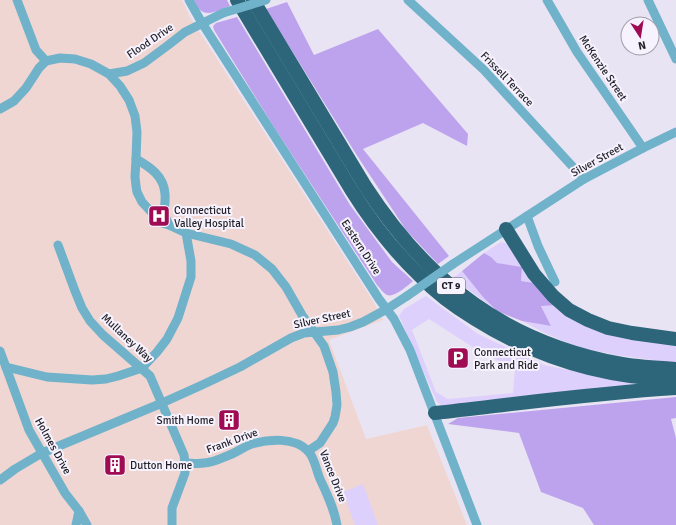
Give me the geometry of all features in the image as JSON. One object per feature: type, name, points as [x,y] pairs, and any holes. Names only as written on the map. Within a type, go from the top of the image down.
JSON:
[{"type":"highway","name":"CT 9","points":[[237,0],[367,214],[383,237],[421,278],[465,313],[489,328],[539,353],[586,368],[620,375],[647,379],[676,380]]},
{"type":"highway","name":"CT 9","points":[[253,0],[378,207],[411,248],[451,286],[495,318],[518,330],[563,349],[622,364],[676,368]]},
{"type":"highway","points":[[506,229],[534,274],[569,310],[608,328],[676,339]]},
{"type":"highway","points":[[435,414],[580,396],[676,388]]},
{"type":"street","points":[[17,0],[36,50],[46,61]]},
{"type":"street","name":"Eastern Drive","points":[[189,0],[202,23],[394,319],[410,350],[477,525]]},
{"type":"street","name":"Flood Drive","points":[[109,74],[127,71],[144,63],[185,32],[223,13],[266,0]]},
{"type":"street","name":"Frissell Terrace","points":[[408,0],[484,70],[584,179]]},
{"type":"street","name":"McKenzie Street","points":[[547,0],[577,52],[643,148]]},
{"type":"street","points":[[648,0],[676,59]]},
{"type":"street","points":[[0,109],[14,101],[26,88],[39,68],[46,61],[60,58],[74,58],[91,64],[109,74]]},
{"type":"street","name":"Vance Drive","points":[[109,74],[120,86],[129,100],[135,116],[137,132],[135,177],[136,186],[142,202],[162,223],[186,233],[231,244],[255,255],[272,269],[286,287],[302,315],[324,346],[333,372],[337,405],[335,417],[330,428],[320,443],[308,451],[315,463],[332,504],[338,525]]},
{"type":"street","name":"Silver Street","points":[[0,480],[42,453],[162,403],[240,366],[292,338],[304,333],[338,330],[364,322],[407,296],[453,264],[584,179],[676,132]]},
{"type":"street","points":[[136,159],[151,169],[162,180],[165,194],[164,213],[169,225]]},
{"type":"street","points":[[527,216],[538,246],[555,282]]},
{"type":"street","points":[[6,367],[47,377],[92,380],[106,379],[142,368],[158,352],[178,318],[191,277],[192,261],[186,233]]},
{"type":"street","name":"Mullaney Way","points":[[58,245],[82,308],[90,320],[104,335],[150,376],[184,455],[185,463]]},
{"type":"street","name":"Holmes Drive","points":[[0,351],[28,429],[87,525]]},
{"type":"street","name":"Frank Drive","points":[[185,463],[204,464],[227,456],[250,444],[274,440],[288,441],[300,445],[308,451]]},
{"type":"street","points":[[172,525],[172,508],[185,473],[185,463]]},
{"type":"street","points":[[76,525],[78,511]]},
{"type":"shaded area","name":"Connecticut Valley Hospital","points":[[0,0],[182,0],[190,17],[373,301],[383,320],[329,340],[366,439],[427,425],[467,525],[0,525]]},
{"type":"shaded area","points":[[194,0],[227,0],[230,6],[214,12],[206,13],[199,9]]},
{"type":"shaded area","points":[[287,2],[314,55],[378,29],[468,134],[467,146],[423,123],[363,149],[449,256],[438,264],[406,230],[356,154],[266,9]]},
{"type":"shaded area","points":[[237,17],[350,205],[392,262],[413,281],[397,293],[387,295],[377,285],[274,127],[214,30],[213,26],[216,23]]},
{"type":"shaded area","points":[[501,242],[508,244],[535,283],[521,281],[522,267],[497,263],[484,253]]},
{"type":"shaded area","points":[[484,253],[497,263],[522,267],[521,281],[535,283],[556,305],[541,306],[551,326],[522,321],[497,311],[483,297],[462,271]]},
{"type":"shaded area","points":[[462,271],[483,297],[497,311],[453,278]]},
{"type":"shaded area","points":[[426,296],[478,334],[544,365],[654,388],[444,408],[437,402],[399,316],[404,309]],"holes":[[[429,319],[471,346],[515,369],[513,393],[448,399],[436,392],[412,330]]]},
{"type":"shaded area","points":[[541,305],[556,305],[676,344],[676,362],[616,355],[577,347],[522,321],[551,326]]},
{"type":"shaded area","points":[[676,397],[676,418],[671,419],[676,438],[676,525],[594,525],[583,508],[541,492],[519,433],[448,424],[458,418]]},
{"type":"shaded area","points":[[363,484],[378,525],[355,525],[343,492]]},
{"type":"place","name":"Connecticut Valley Hospital","points":[[159,216]]},
{"type":"place","name":"Connecticut Park and Ride","points":[[458,358]]},
{"type":"place","name":"Smith Home","points":[[229,420]]},
{"type":"place","name":"Dutton Home","points":[[115,465]]}]
